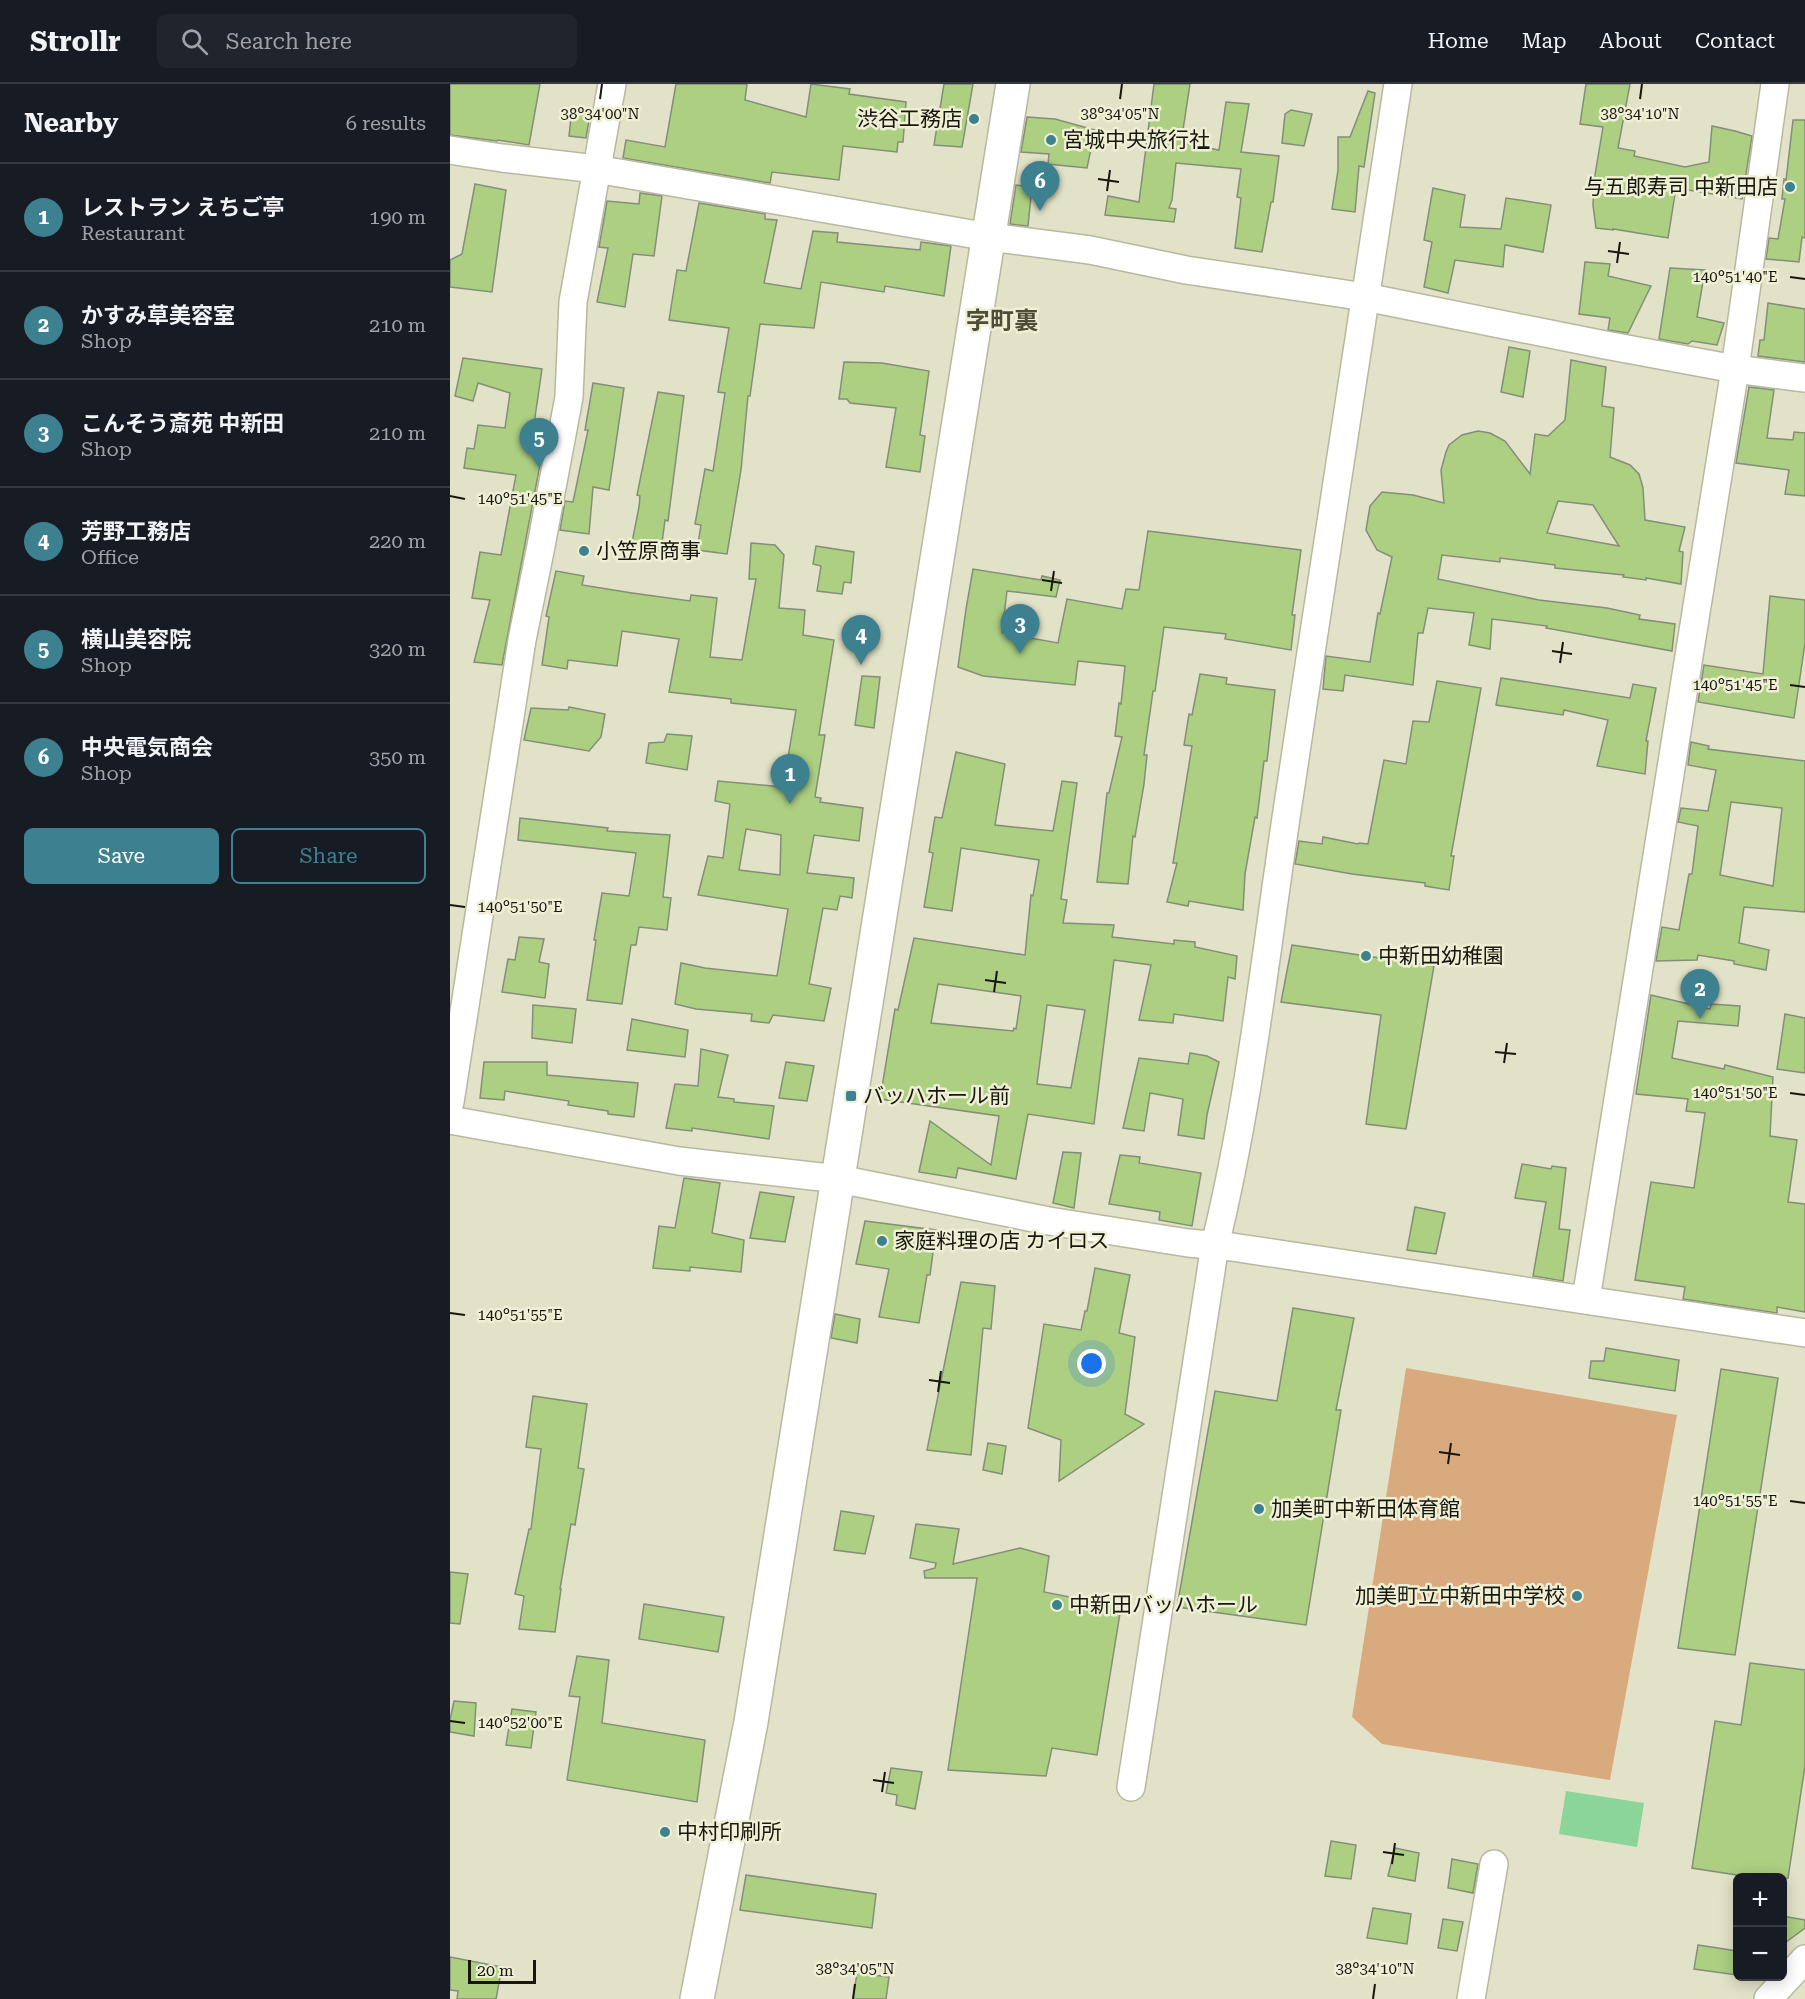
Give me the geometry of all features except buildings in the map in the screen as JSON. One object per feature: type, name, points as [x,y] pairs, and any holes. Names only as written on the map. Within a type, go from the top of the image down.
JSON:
[{"type":"street","points":[[450,1102],[522,640],[569,397],[573,302],[612,84]]},
{"type":"street","points":[[697,1999],[751,1722],[1013,84]]},
{"type":"street","points":[[1131,1787],[1215,1245],[1230,1184],[1253,1046],[1290,786],[1398,84]]},
{"type":"street","points":[[1586,1299],[1735,369],[1775,84]]},
{"type":"street","points":[[450,150],[596,169],[989,237],[1090,250],[1186,270],[1365,297],[1735,369],[1805,378]]},
{"type":"street","points":[[450,1120],[679,1161],[839,1179],[1049,1221],[1188,1243],[1586,1299],[1805,1333]]},
{"type":"street","points":[[1471,1999],[1494,1864]]},
{"type":"street","points":[[1768,1999],[1805,1959]]},
{"type":"shaded area","points":[[1406,1368],[1677,1415],[1610,1780],[1382,1744],[1352,1717]]},
{"type":"shaded area","points":[[1566,1791],[1644,1803],[1637,1847],[1559,1834]]},
{"type":"place","name":"渋谷工務店","points":[[974,119]]},
{"type":"place","name":"宮城中央旅行社","points":[[1051,140]]},
{"type":"place","name":"与五郎寿司 中新田店","points":[[1790,187]]},
{"type":"place","name":"中央電気商会","points":[[1040,211]]},
{"type":"place","name":"横山美容院","points":[[539,468]]},
{"type":"place","name":"小笠原商事","points":[[584,551]]},
{"type":"place","name":"こんそう斎苑 中新田","points":[[1020,654]]},
{"type":"place","name":"芳野工務店","points":[[861,665]]},
{"type":"place","name":"レストラン えちご亭","points":[[790,804]]},
{"type":"place","name":"中新田幼稚園","points":[[1366,956]]},
{"type":"place","name":"かすみ草美容室","points":[[1700,1019]]},
{"type":"place","name":"バッハホール前","points":[[851,1096]]},
{"type":"place","name":"家庭料理の店 カイロス","points":[[882,1241]]},
{"type":"place","name":"加美町中新田体育館","points":[[1259,1509]]},
{"type":"place","name":"加美町立中新田中学校","points":[[1577,1596]]},
{"type":"place","name":"中新田バッハホール","points":[[1057,1605]]},
{"type":"place","name":"中村印刷所","points":[[665,1832]]},
{"type":"district","name":"字町裏","points":[[1002,321]]}]
